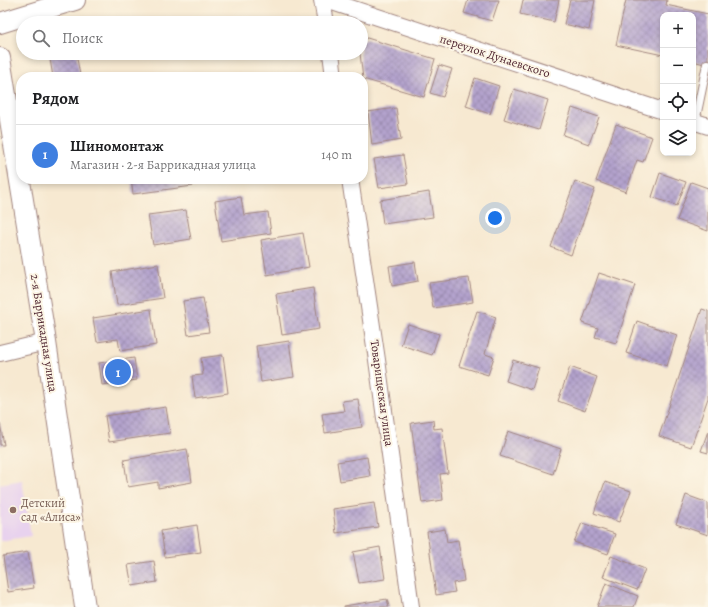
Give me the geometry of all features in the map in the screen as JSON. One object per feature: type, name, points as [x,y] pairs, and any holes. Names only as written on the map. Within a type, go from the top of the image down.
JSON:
[{"type":"street","points":[[23,16],[76,0]]},
{"type":"street","points":[[322,0],[325,16]]},
{"type":"street","name":"переулок Дунаевского","points":[[326,0],[660,110]]},
{"type":"street","points":[[0,23],[16,18]]},
{"type":"street","name":"2-я Баррикадная улица","points":[[0,58],[16,157]]},
{"type":"street","points":[[332,60],[333,72]]},
{"type":"street","name":"2-я Баррикадная улица","points":[[20,184],[86,607]]},
{"type":"street","name":"Товарищеская улица","points":[[351,184],[411,607]]},
{"type":"street","points":[[0,353],[46,342]]},
{"type":"lane","points":[[702,123],[707,64]]},
{"type":"shaded area","name":"Детский сад «Алиса»","points":[[22,480],[31,536],[0,541],[0,484]]},
{"type":"building","points":[[468,0],[499,0],[492,21],[464,13]]},
{"type":"building","points":[[523,0],[559,0],[554,22],[520,14]]},
{"type":"building","points":[[570,0],[595,0],[589,30],[564,24]]},
{"type":"building","points":[[626,0],[667,0],[666,5],[708,14],[708,65],[696,62],[696,12],[660,12],[660,54],[616,45]]},
{"type":"building","points":[[368,38],[435,59],[424,97],[368,80],[368,72],[362,72],[361,60],[368,60]]},
{"type":"building","points":[[50,60],[77,60],[79,72],[52,72]]},
{"type":"building","points":[[439,65],[452,69],[443,97],[430,93]]},
{"type":"building","points":[[475,78],[499,86],[490,114],[466,106]]},
{"type":"building","points":[[514,89],[548,100],[539,130],[504,119]]},
{"type":"building","points":[[396,108],[401,140],[372,145],[368,112]]},
{"type":"building","points":[[572,108],[599,117],[589,144],[563,135]]},
{"type":"building","points":[[616,124],[652,137],[643,162],[637,160],[626,192],[596,181]]},
{"type":"building","points":[[403,155],[408,184],[379,188],[374,159]]},
{"type":"building","points":[[660,173],[686,182],[677,206],[652,197]]},
{"type":"building","points":[[575,181],[595,189],[571,255],[551,247]]},
{"type":"building","points":[[691,182],[708,188],[708,231],[677,220]]},
{"type":"building","points":[[132,184],[193,184],[193,186],[133,194]]},
{"type":"building","points":[[429,192],[433,217],[383,224],[380,200]]},
{"type":"building","points":[[241,197],[244,215],[268,212],[271,233],[221,241],[215,201]]},
{"type":"building","points":[[186,210],[191,239],[153,245],[148,215]]},
{"type":"building","points":[[303,233],[309,267],[267,275],[261,240]]},
{"type":"building","points":[[415,262],[418,281],[392,286],[389,266]]},
{"type":"building","points":[[158,264],[163,298],[117,305],[112,272]]},
{"type":"building","points":[[599,273],[635,285],[616,343],[595,337],[598,328],[582,323]]},
{"type":"building","points":[[469,278],[473,302],[433,308],[429,283]]},
{"type":"building","points":[[313,288],[319,329],[282,335],[276,294]]},
{"type":"building","points":[[203,298],[209,332],[188,335],[183,301]]},
{"type":"building","points":[[151,309],[156,345],[120,351],[118,339],[97,342],[93,318]]},
{"type":"building","points":[[702,309],[708,311],[708,398],[691,447],[659,436]]},
{"type":"building","points":[[477,311],[496,317],[485,354],[494,357],[488,375],[459,366]]},
{"type":"building","points":[[637,321],[677,335],[667,366],[626,353]]},
{"type":"building","points":[[408,324],[439,334],[432,355],[401,345]]},
{"type":"building","points":[[289,341],[294,377],[261,382],[256,346]]},
{"type":"building","points":[[223,355],[228,393],[195,398],[192,376],[203,375],[201,358]]},
{"type":"building","points":[[134,358],[137,380],[102,385],[99,363]]},
{"type":"building","points":[[513,360],[539,368],[532,390],[506,381]]},
{"type":"building","points":[[570,367],[597,377],[585,411],[558,401]]},
{"type":"building","points":[[358,399],[362,427],[325,433],[322,414],[344,411],[342,401]]},
{"type":"building","points":[[166,407],[170,433],[109,442],[105,416]]},
{"type":"building","points":[[433,420],[434,429],[442,428],[448,473],[440,474],[443,500],[422,503],[411,423]]},
{"type":"building","points":[[0,423],[4,445],[0,445]]},
{"type":"building","points":[[508,431],[561,449],[553,474],[500,456]]},
{"type":"building","points":[[708,431],[708,453],[701,451]]},
{"type":"building","points":[[187,449],[192,482],[158,488],[158,482],[128,487],[124,460]]},
{"type":"building","points":[[367,457],[370,476],[340,481],[337,462]]},
{"type":"building","points":[[605,482],[631,491],[619,522],[594,513]]},
{"type":"building","points":[[686,495],[708,503],[708,535],[676,524]]},
{"type":"building","points":[[374,503],[378,527],[336,533],[333,509]]},
{"type":"building","points":[[582,523],[615,534],[608,554],[574,542]]},
{"type":"building","points":[[197,525],[201,552],[165,557],[161,531]]},
{"type":"building","points":[[445,529],[447,542],[458,540],[464,581],[453,583],[455,592],[436,595],[427,532]]},
{"type":"building","points":[[380,547],[385,579],[359,583],[353,552]]},
{"type":"building","points":[[28,552],[34,588],[8,592],[3,556]]},
{"type":"building","points":[[611,556],[645,569],[637,590],[603,577]]},
{"type":"building","points":[[154,561],[157,582],[132,586],[128,565]]},
{"type":"building","points":[[606,583],[638,596],[634,607],[597,607]]},
{"type":"building","points":[[387,599],[389,607],[344,607],[344,606]]},
{"type":"place","name":"Шиномонтаж","points":[[118,372]]},
{"type":"place","name":"Детский сад «Алиса»","points":[[13,510]]}]
